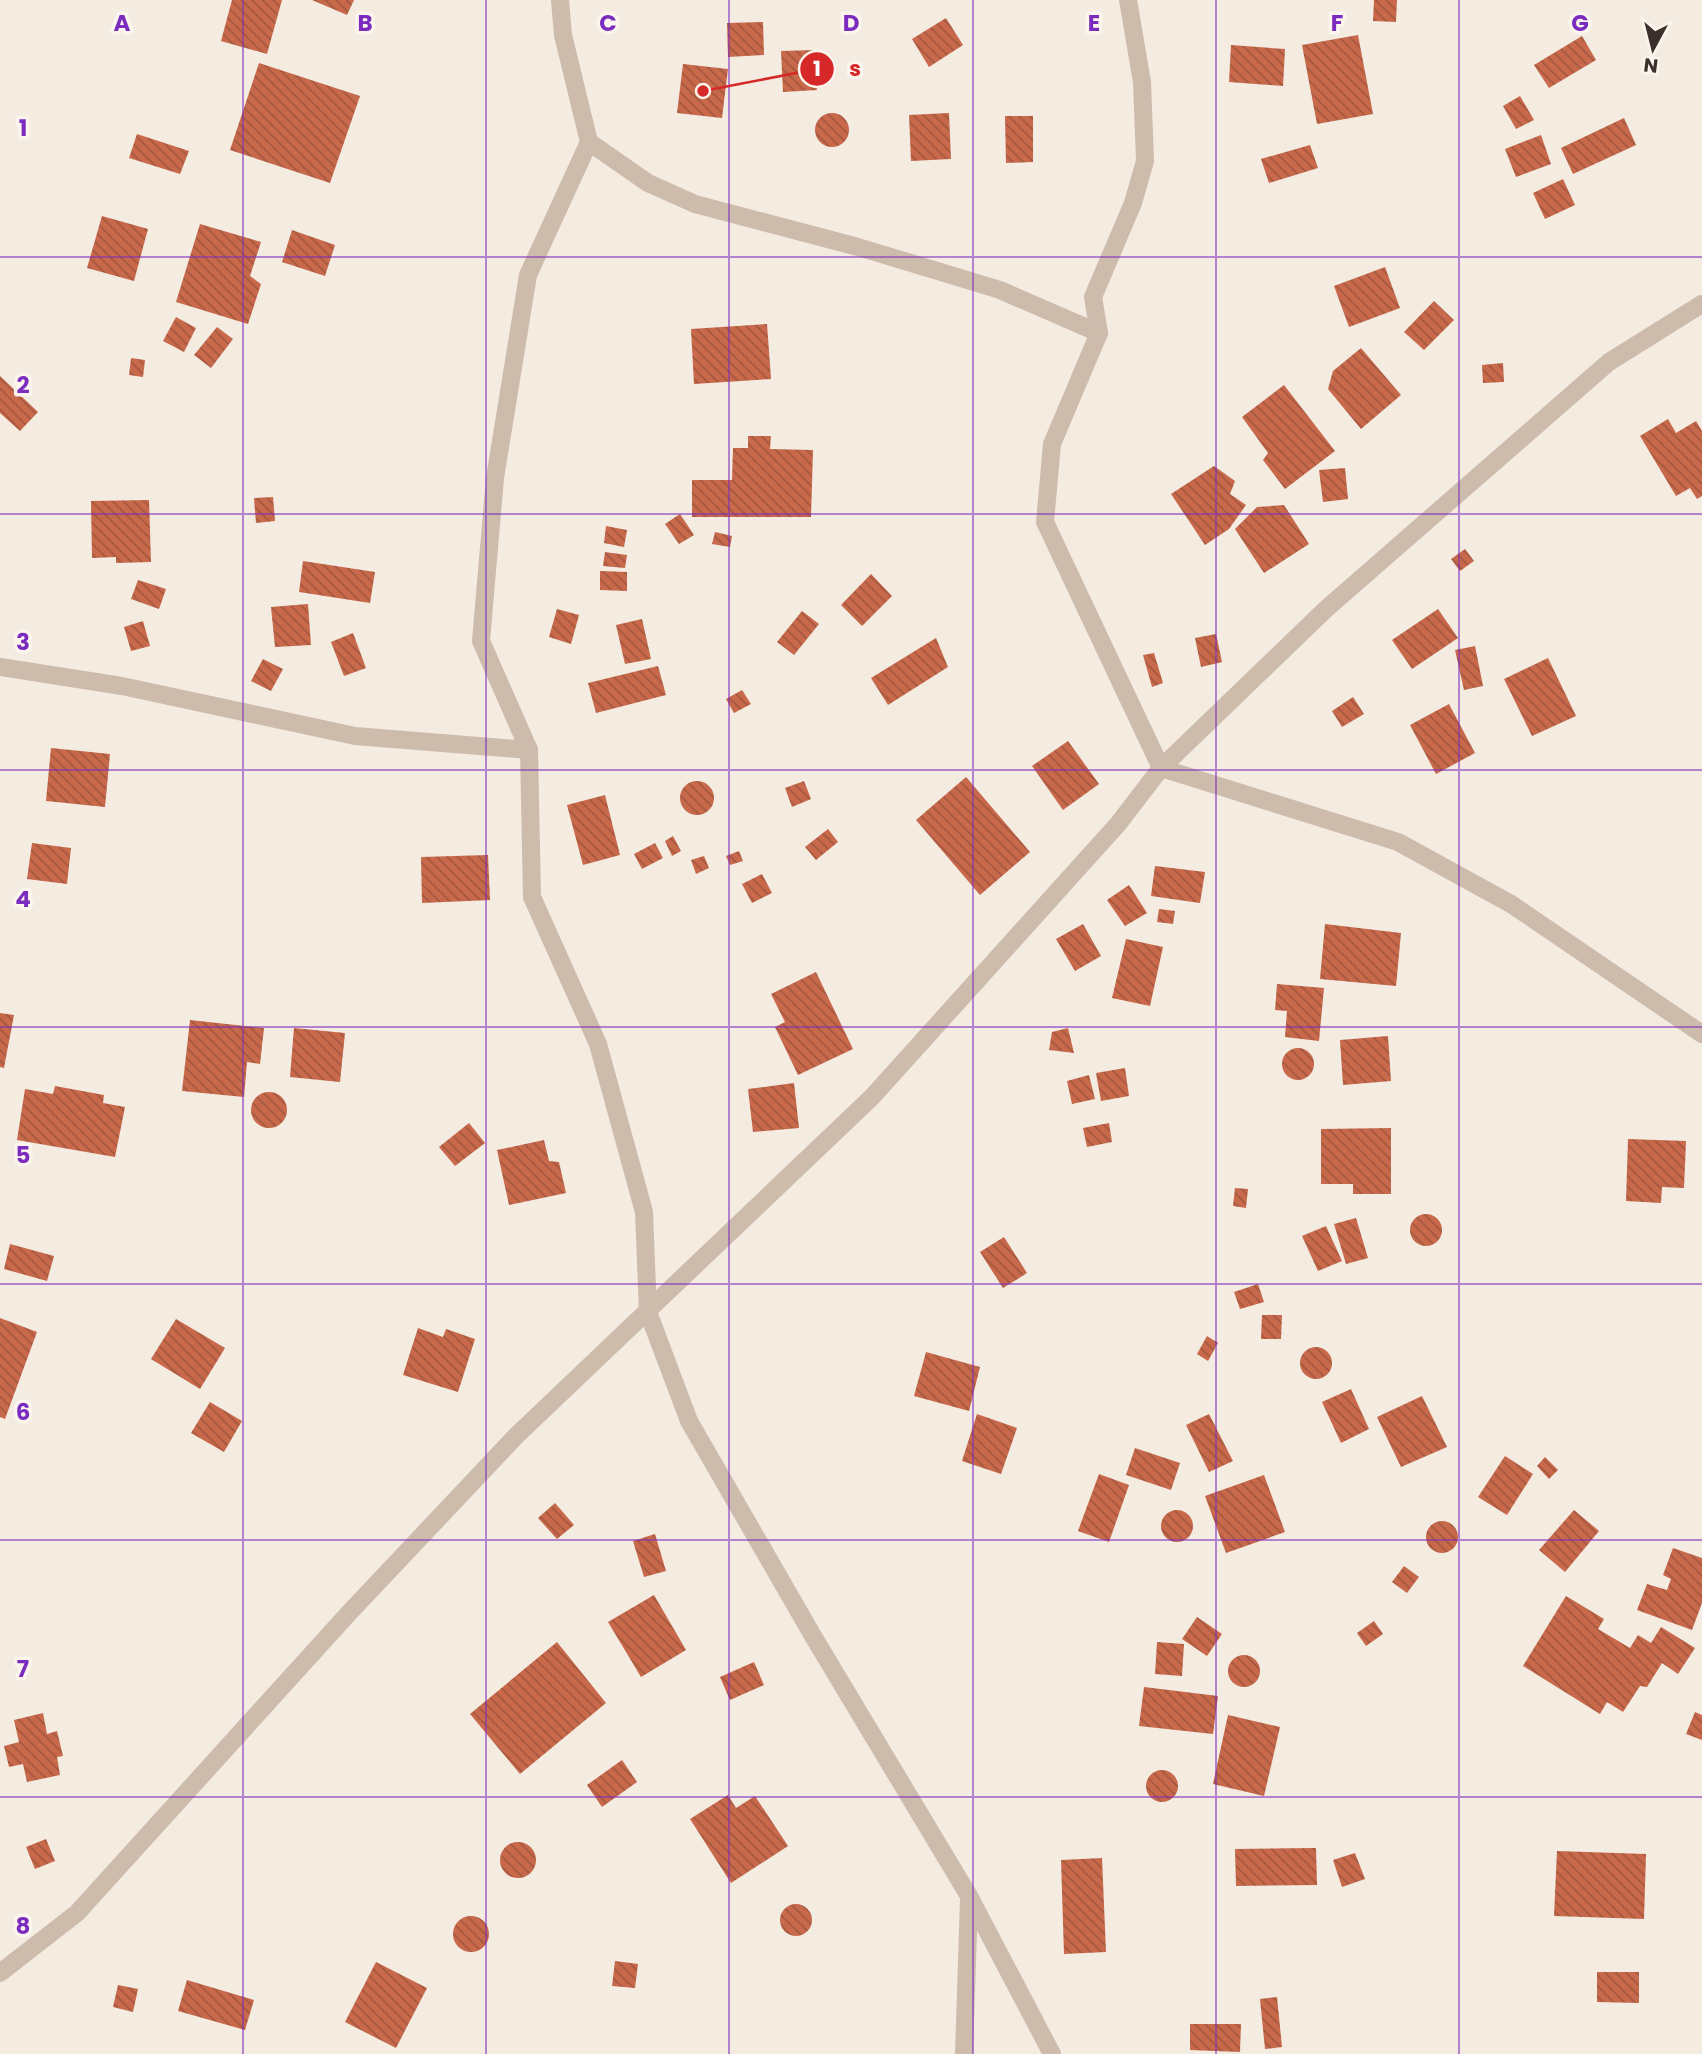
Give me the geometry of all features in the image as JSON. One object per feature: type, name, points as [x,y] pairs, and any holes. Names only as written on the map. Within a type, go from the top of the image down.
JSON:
[{"type":"street","points":[[560,0],[563,35],[589,142],[528,275],[495,478],[481,641],[528,750],[532,897],[601,1057],[644,1212],[648,1312],[689,1421],[813,1636],[969,1896],[1052,2054]]},
{"type":"street","points":[[1128,0],[1142,82],[1145,161],[1133,203],[1093,297],[1099,333],[1052,444],[1045,522],[1161,768],[1398,842],[1511,904],[1702,1034]]},
{"type":"street","points":[[589,142],[648,183],[695,204],[858,247],[1000,290],[1099,333]]},
{"type":"street","points":[[0,1973],[77,1913],[348,1614],[516,1436],[872,1097],[1118,824],[1161,768],[1326,609],[1609,362],[1702,304]]},
{"type":"street","points":[[0,667],[122,686],[355,736],[528,750]]},
{"type":"street","points":[[964,2054],[969,1896]]},
{"type":"building","points":[[232,0],[282,0],[267,54],[221,41]]},
{"type":"building","points":[[312,0],[354,0],[347,15]]},
{"type":"building","points":[[1374,0],[1397,0],[1396,22],[1373,21]]},
{"type":"building","points":[[946,18],[963,45],[929,67],[912,39]]},
{"type":"building","points":[[763,22],[764,55],[728,57],[727,23]]},
{"type":"building","points":[[1358,35],[1373,114],[1317,124],[1302,45]]},
{"type":"building","points":[[1582,36],[1596,60],[1549,88],[1534,65]]},
{"type":"building","points":[[1231,45],[1285,49],[1283,86],[1229,82]]},
{"type":"building","points":[[815,50],[817,90],[783,92],[781,51]]},
{"type":"building","points":[[259,63],[360,96],[330,183],[230,150]]},
{"type":"building","points":[[683,64],[728,69],[722,118],[677,113]]},
{"type":"building","points":[[1520,96],[1534,120],[1516,129],[1503,106]]},
{"type":"building","points":[[832,113],[844,118],[849,130],[844,142],[832,147],[820,142],[815,130],[820,118]]},
{"type":"building","points":[[949,113],[951,159],[911,161],[909,115]]},
{"type":"building","points":[[1005,116],[1033,116],[1033,162],[1006,163]]},
{"type":"building","points":[[1624,118],[1636,145],[1573,174],[1561,148]]},
{"type":"building","points":[[137,134],[189,151],[180,174],[129,158]]},
{"type":"building","points":[[1541,135],[1551,164],[1516,177],[1505,149]]},
{"type":"building","points":[[1310,145],[1318,168],[1269,183],[1261,159]]},
{"type":"building","points":[[1563,179],[1575,205],[1545,219],[1533,193]]},
{"type":"building","points":[[102,216],[148,229],[134,281],[87,268]]},
{"type":"building","points":[[200,224],[261,242],[250,276],[261,284],[248,324],[176,302]]},
{"type":"building","points":[[292,230],[335,245],[325,276],[282,262]]},
{"type":"building","points":[[1385,267],[1400,308],[1349,327],[1334,286]]},
{"type":"building","points":[[1434,301],[1454,320],[1424,350],[1404,332]]},
{"type":"building","points":[[176,317],[196,328],[184,352],[163,341]]},
{"type":"building","points":[[767,324],[771,379],[694,384],[691,329]]},
{"type":"building","points":[[217,327],[233,339],[211,368],[194,355]]},
{"type":"building","points":[[1361,348],[1401,395],[1361,429],[1328,389],[1333,371]]},
{"type":"building","points":[[131,358],[145,360],[143,377],[129,375]]},
{"type":"building","points":[[1503,363],[1504,382],[1483,383],[1482,365]]},
{"type":"building","points":[[0,376],[38,412],[20,431],[0,413]]},
{"type":"building","points":[[1284,385],[1335,451],[1285,489],[1263,460],[1268,453],[1242,417]]},
{"type":"building","points":[[1668,419],[1676,433],[1696,421],[1702,431],[1702,496],[1697,499],[1690,488],[1676,496],[1640,436]]},
{"type":"building","points":[[748,436],[771,436],[770,449],[813,450],[811,517],[692,517],[692,480],[732,480],[733,448],[748,448]]},
{"type":"building","points":[[1214,466],[1235,481],[1230,494],[1246,505],[1229,529],[1205,545],[1171,494]]},
{"type":"building","points":[[1345,468],[1348,499],[1323,502],[1319,470]]},
{"type":"building","points":[[273,497],[275,521],[256,523],[254,498]]},
{"type":"building","points":[[149,500],[151,562],[116,563],[116,557],[92,558],[91,501]]},
{"type":"building","points":[[1284,505],[1309,544],[1264,573],[1235,529],[1257,507]]},
{"type":"building","points":[[680,514],[694,535],[679,544],[665,524]]},
{"type":"building","points":[[606,526],[627,530],[624,547],[604,543]]},
{"type":"building","points":[[715,532],[732,536],[730,547],[712,544]]},
{"type":"building","points":[[1465,549],[1474,561],[1460,571],[1451,559]]},
{"type":"building","points":[[605,552],[627,555],[625,568],[603,566]]},
{"type":"building","points":[[303,561],[375,572],[370,603],[299,592]]},
{"type":"building","points":[[600,571],[627,572],[627,591],[600,590]]},
{"type":"building","points":[[871,574],[892,596],[862,626],[841,605]]},
{"type":"building","points":[[138,580],[166,589],[159,609],[131,599]]},
{"type":"building","points":[[308,604],[311,645],[275,647],[271,607]]},
{"type":"building","points":[[557,609],[579,615],[571,644],[549,637]]},
{"type":"building","points":[[1438,609],[1458,638],[1412,669],[1392,640]]},
{"type":"building","points":[[802,611],[819,624],[794,655],[777,642]]},
{"type":"building","points":[[642,619],[651,659],[625,664],[616,625]]},
{"type":"building","points":[[143,621],[150,646],[131,651],[124,627]]},
{"type":"building","points":[[353,633],[366,668],[344,676],[331,642]]},
{"type":"building","points":[[1216,634],[1222,662],[1201,667],[1195,638]]},
{"type":"building","points":[[936,638],[948,667],[888,705],[871,678]]},
{"type":"building","points":[[1475,646],[1483,686],[1464,690],[1455,650]]},
{"type":"building","points":[[1154,653],[1163,683],[1152,687],[1143,655]]},
{"type":"building","points":[[1548,658],[1576,716],[1532,736],[1504,679]]},
{"type":"building","points":[[263,659],[283,669],[271,691],[251,681]]},
{"type":"building","points":[[658,666],[666,695],[596,713],[588,683]]},
{"type":"building","points":[[742,690],[751,704],[734,713],[726,699]]},
{"type":"building","points":[[1353,697],[1364,714],[1342,727],[1332,711]]},
{"type":"building","points":[[1449,704],[1475,753],[1436,774],[1410,725]]},
{"type":"building","points":[[1068,741],[1099,784],[1063,810],[1032,766]]},
{"type":"building","points":[[51,748],[110,754],[105,807],[46,801]]},
{"type":"building","points":[[966,777],[1030,852],[980,895],[916,820]]},
{"type":"building","points":[[697,781],[709,786],[714,798],[709,810],[697,815],[685,810],[680,798],[685,786]]},
{"type":"building","points":[[804,781],[811,799],[792,807],[785,788]]},
{"type":"building","points":[[605,795],[620,855],[583,865],[567,805]]},
{"type":"building","points":[[828,829],[838,842],[816,860],[805,847]]},
{"type":"building","points":[[673,836],[681,851],[672,856],[665,841]]},
{"type":"building","points":[[32,843],[71,848],[67,884],[27,879]]},
{"type":"building","points":[[655,843],[663,858],[642,869],[634,854]]},
{"type":"building","points":[[739,851],[743,861],[730,865],[726,856]]},
{"type":"building","points":[[488,855],[490,900],[422,903],[421,857]]},
{"type":"building","points":[[704,856],[709,868],[696,874],[691,860]]},
{"type":"building","points":[[1155,866],[1205,872],[1200,903],[1151,896]]},
{"type":"building","points":[[762,874],[772,893],[752,903],[742,884]]},
{"type":"building","points":[[1129,885],[1147,913],[1125,926],[1107,900]]},
{"type":"building","points":[[1159,909],[1175,911],[1173,924],[1157,922]]},
{"type":"building","points":[[1083,924],[1101,956],[1075,971],[1056,939]]},
{"type":"building","points":[[1325,924],[1401,933],[1396,986],[1320,979]]},
{"type":"building","points":[[1126,939],[1163,947],[1150,1006],[1112,998]]},
{"type":"building","points":[[816,972],[853,1049],[798,1075],[775,1027],[785,1022],[771,994]]},
{"type":"building","points":[[1277,984],[1324,988],[1319,1041],[1285,1037],[1287,1011],[1275,1010]]},
{"type":"building","points":[[0,1013],[14,1015],[4,1068],[0,1067]]},
{"type":"building","points":[[190,1020],[264,1028],[260,1064],[247,1062],[244,1097],[182,1091]]},
{"type":"building","points":[[294,1028],[345,1033],[340,1082],[290,1077]]},
{"type":"building","points":[[1068,1028],[1074,1053],[1049,1050],[1052,1032]]},
{"type":"building","points":[[1388,1036],[1391,1081],[1343,1085],[1340,1040]]},
{"type":"building","points":[[1298,1048],[1309,1053],[1314,1064],[1309,1075],[1298,1080],[1287,1075],[1282,1064],[1287,1053]]},
{"type":"building","points":[[1125,1068],[1129,1096],[1101,1101],[1096,1073]]},
{"type":"building","points":[[1089,1075],[1095,1099],[1072,1104],[1067,1081]]},
{"type":"building","points":[[794,1083],[799,1128],[753,1132],[748,1089]]},
{"type":"building","points":[[55,1086],[104,1095],[103,1103],[125,1107],[115,1157],[17,1140],[25,1089],[53,1094]]},
{"type":"building","points":[[269,1092],[282,1097],[287,1110],[282,1123],[269,1128],[256,1123],[251,1110],[256,1097]]},
{"type":"building","points":[[469,1123],[485,1143],[455,1166],[439,1147]]},
{"type":"building","points":[[1109,1123],[1112,1142],[1087,1147],[1083,1128]]},
{"type":"building","points":[[1391,1128],[1391,1194],[1353,1194],[1353,1184],[1321,1184],[1321,1129]]},
{"type":"building","points":[[1628,1139],[1686,1141],[1684,1188],[1662,1187],[1661,1203],[1626,1201]]},
{"type":"building","points":[[544,1140],[549,1161],[559,1162],[566,1193],[509,1205],[497,1150]]},
{"type":"building","points":[[1235,1188],[1248,1189],[1246,1208],[1233,1206]]},
{"type":"building","points":[[1426,1214],[1437,1219],[1442,1230],[1437,1241],[1426,1246],[1415,1241],[1410,1230],[1415,1219]]},
{"type":"building","points":[[1356,1218],[1368,1258],[1346,1264],[1334,1224]]},
{"type":"building","points":[[1326,1226],[1342,1261],[1318,1271],[1302,1236]]},
{"type":"building","points":[[1004,1237],[1027,1273],[1003,1288],[980,1252]]},
{"type":"building","points":[[10,1244],[54,1256],[47,1281],[4,1269]]},
{"type":"building","points":[[1258,1284],[1264,1302],[1240,1309],[1234,1292]]},
{"type":"building","points":[[1262,1315],[1282,1315],[1281,1339],[1261,1339]]},
{"type":"building","points":[[0,1318],[37,1332],[5,1419],[0,1417]]},
{"type":"building","points":[[176,1319],[225,1348],[200,1389],[151,1359]]},
{"type":"building","points":[[418,1328],[443,1337],[446,1329],[475,1339],[458,1392],[403,1375]]},
{"type":"building","points":[[1207,1336],[1218,1343],[1208,1361],[1197,1354]]},
{"type":"building","points":[[1316,1347],[1327,1352],[1332,1363],[1327,1374],[1316,1379],[1305,1374],[1300,1363],[1305,1352]]},
{"type":"building","points":[[926,1352],[980,1367],[969,1411],[914,1396]]},
{"type":"building","points":[[1351,1389],[1369,1429],[1341,1443],[1322,1402]]},
{"type":"building","points":[[1422,1396],[1447,1447],[1401,1467],[1377,1417]]},
{"type":"building","points":[[210,1402],[242,1421],[224,1452],[191,1433]]},
{"type":"building","points":[[977,1414],[1017,1428],[1001,1474],[962,1461]]},
{"type":"building","points":[[1209,1414],[1233,1461],[1209,1472],[1186,1425]]},
{"type":"building","points":[[1135,1448],[1180,1463],[1171,1490],[1126,1475]]},
{"type":"building","points":[[1505,1456],[1533,1474],[1507,1515],[1478,1497]]},
{"type":"building","points":[[1545,1457],[1558,1470],[1549,1479],[1537,1466]]},
{"type":"building","points":[[1099,1474],[1129,1485],[1109,1542],[1078,1531]]},
{"type":"building","points":[[1264,1475],[1285,1532],[1226,1553],[1205,1496]]},
{"type":"building","points":[[555,1503],[574,1525],[557,1539],[538,1518]]},
{"type":"building","points":[[1177,1510],[1188,1515],[1193,1526],[1188,1537],[1177,1542],[1166,1537],[1161,1526],[1166,1515]]},
{"type":"building","points":[[1574,1510],[1599,1531],[1565,1572],[1539,1550]]},
{"type":"building","points":[[1442,1521],[1453,1526],[1458,1537],[1453,1548],[1442,1553],[1431,1548],[1426,1537],[1431,1526]]},
{"type":"building","points":[[655,1534],[666,1571],[644,1577],[633,1541]]},
{"type":"building","points":[[1673,1548],[1702,1558],[1702,1603],[1692,1630],[1637,1610],[1647,1584],[1667,1590],[1671,1579],[1663,1575]]},
{"type":"building","points":[[1404,1566],[1419,1577],[1407,1593],[1392,1582]]},
{"type":"building","points":[[654,1595],[686,1650],[641,1677],[608,1622]]},
{"type":"building","points":[[1566,1596],[1604,1619],[1598,1629],[1630,1648],[1638,1635],[1651,1643],[1661,1627],[1695,1648],[1678,1674],[1662,1663],[1647,1687],[1640,1686],[1623,1712],[1607,1702],[1600,1714],[1523,1666]]},
{"type":"building","points":[[1197,1617],[1222,1634],[1207,1656],[1182,1639]]},
{"type":"building","points":[[1374,1621],[1383,1634],[1366,1646],[1357,1633]]},
{"type":"building","points":[[557,1642],[606,1703],[520,1774],[470,1714]]},
{"type":"building","points":[[1157,1642],[1184,1644],[1182,1676],[1155,1674]]},
{"type":"building","points":[[1244,1655],[1255,1660],[1260,1671],[1255,1682],[1244,1687],[1233,1682],[1228,1671],[1233,1660]]},
{"type":"building","points":[[754,1662],[764,1685],[730,1700],[720,1677]]},
{"type":"building","points":[[1144,1687],[1218,1696],[1213,1734],[1139,1726]]},
{"type":"building","points":[[1695,1712],[1702,1715],[1702,1740],[1686,1734]]},
{"type":"building","points":[[43,1713],[47,1734],[57,1731],[63,1756],[57,1757],[60,1775],[27,1782],[23,1764],[9,1767],[4,1746],[19,1742],[14,1720]]},
{"type":"building","points":[[1228,1715],[1280,1727],[1264,1796],[1213,1784]]},
{"type":"building","points":[[622,1760],[637,1782],[602,1807],[587,1785]]},
{"type":"building","points":[[1162,1770],[1173,1775],[1178,1786],[1173,1797],[1162,1802],[1151,1797],[1146,1786],[1151,1775]]},
{"type":"building","points":[[728,1795],[736,1808],[755,1796],[788,1846],[731,1883],[690,1819]]},
{"type":"building","points":[[46,1839],[55,1861],[35,1869],[26,1847]]},
{"type":"building","points":[[518,1842],[531,1847],[536,1860],[531,1873],[518,1878],[505,1873],[500,1860],[505,1847]]},
{"type":"building","points":[[1316,1848],[1317,1885],[1236,1886],[1235,1849]]},
{"type":"building","points":[[1557,1851],[1646,1854],[1644,1919],[1554,1916]]},
{"type":"building","points":[[1355,1853],[1365,1879],[1342,1887],[1333,1860]]},
{"type":"building","points":[[1102,1858],[1106,1952],[1064,1954],[1061,1860]]},
{"type":"building","points":[[796,1904],[807,1909],[812,1920],[807,1931],[796,1936],[785,1931],[780,1920],[785,1909]]},
{"type":"building","points":[[471,1916],[484,1921],[489,1934],[484,1947],[471,1952],[458,1947],[453,1934],[458,1921]]},
{"type":"building","points":[[615,1961],[638,1964],[635,1988],[612,1986]]},
{"type":"building","points":[[376,1962],[427,1988],[396,2048],[345,2022]]},
{"type":"building","points":[[1597,1972],[1639,1972],[1639,2003],[1597,2002]]},
{"type":"building","points":[[187,1980],[254,2000],[245,2030],[178,2011]]},
{"type":"building","points":[[118,1985],[138,1989],[133,2012],[113,2007]]},
{"type":"building","points":[[1277,1997],[1282,2047],[1265,2049],[1260,1999]]},
{"type":"building","points":[[1190,2024],[1241,2024],[1240,2052],[1190,2050]]},
{"type":"place","name":"s","points":[[703,91]]}]
